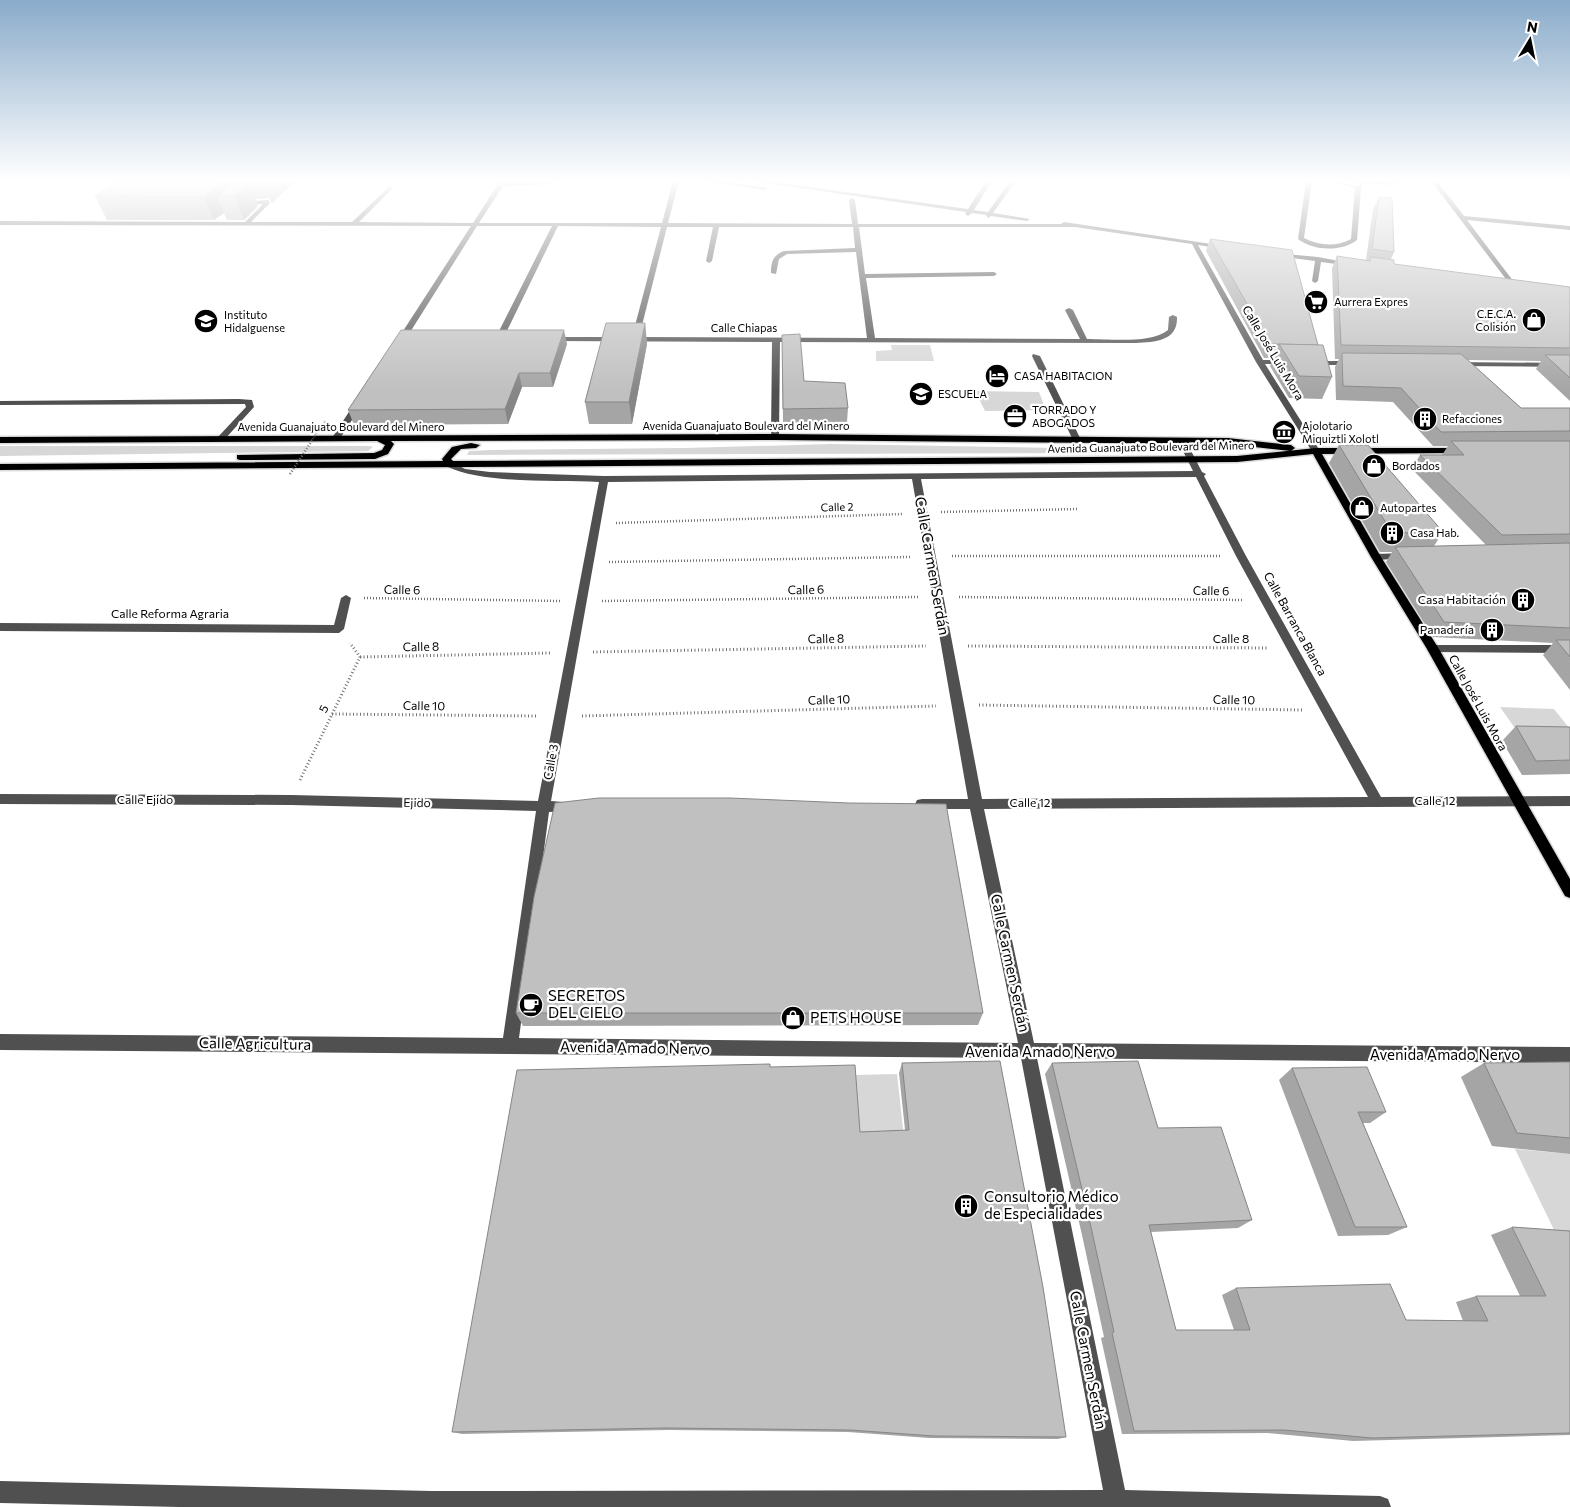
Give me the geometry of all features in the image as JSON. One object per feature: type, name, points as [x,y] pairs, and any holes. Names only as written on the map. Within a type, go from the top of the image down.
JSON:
[{"type":"main road","points":[[451,465],[446,459],[450,452],[469,445],[656,444],[738,437]]},
{"type":"main road","name":"Avenida Guanajuato Boulevard del Minero","points":[[0,440],[775,437],[1228,441],[1316,451]]},
{"type":"main road","points":[[68,466],[214,457],[375,456],[385,452],[390,444],[374,438]]},
{"type":"main road","points":[[1316,451],[1474,450]]},
{"type":"main road","name":"Avenida Guanajuato Boulevard del Minero","points":[[0,467],[1237,459],[1316,451]]},
{"type":"main road","name":"Calle José Luis Mora","points":[[1316,451],[1376,557],[1433,649],[1516,800],[1570,892]]},
{"type":"street","points":[[391,355],[459,251]]},
{"type":"street","points":[[499,339],[542,251]]},
{"type":"street","points":[[635,338],[658,251]]},
{"type":"street","points":[[709,261],[711,251]]},
{"type":"street","points":[[774,273],[774,259],[778,255],[786,252],[810,251]]},
{"type":"street","points":[[858,251],[871,339]]},
{"type":"street","name":"Calle José Luis Mora","points":[[1199,251],[1260,362],[1316,451]]},
{"type":"street","points":[[1306,251],[1306,258]]},
{"type":"street","points":[[1339,262],[1340,251]]},
{"type":"street","points":[[1488,251],[1514,286]]},
{"type":"street","points":[[1268,253],[1359,265]]},
{"type":"street","points":[[1315,281],[1318,259]]},
{"type":"street","points":[[862,276],[994,274]]},
{"type":"street","points":[[1505,284],[1524,287]]},
{"type":"street","points":[[1069,310],[1085,341]]},
{"type":"street","name":"Calle Chiapas","points":[[538,339],[1151,340],[1165,337],[1172,332],[1175,325],[1173,317]]},
{"type":"street","points":[[402,338],[412,338]]},
{"type":"street","points":[[490,339],[509,339]]},
{"type":"street","points":[[775,437],[776,339]]},
{"type":"street","points":[[1036,356],[1076,440]]},
{"type":"street","points":[[1260,362],[1298,362]]},
{"type":"street","points":[[1308,363],[1366,363]]},
{"type":"street","points":[[1444,364],[1570,365]]},
{"type":"street","points":[[336,438],[364,396]]},
{"type":"street","points":[[0,403],[239,400],[249,402],[250,407],[221,438]]},
{"type":"street","name":"Calle Barranca Blanca","points":[[1182,441],[1201,474],[1241,556],[1376,801]]},
{"type":"street","points":[[451,465],[463,471],[490,475],[604,479],[916,478],[1201,474]]},
{"type":"street","name":"Calle Carmen Serdán","points":[[916,478],[976,804],[1028,1052],[1116,1504]]},
{"type":"street","name":"Calle 3","points":[[510,1047],[543,807],[604,479]]},
{"type":"street","points":[[1376,557],[1415,556]]},
{"type":"street","points":[[339,628],[346,598]]},
{"type":"street","name":"Calle Reforma Agraria","points":[[0,627],[339,628]]},
{"type":"street","points":[[1433,649],[1570,649]]},
{"type":"street","name":"Calle Ejido","points":[[0,799],[291,800]]},
{"type":"street","name":"Ejido","points":[[291,800],[543,807]]},
{"type":"street","name":"Calle 12","points":[[907,804],[1570,800]]},
{"type":"street","points":[[543,807],[582,806]]},
{"type":"street","name":"Calle Agricultura","points":[[0,1042],[510,1047]]},
{"type":"street","name":"Avenida Amado Nervo","points":[[510,1047],[1570,1055]]},
{"type":"street","points":[[0,1492],[432,1502],[1116,1504],[1380,1507]]},
{"type":"path","points":[[290,474],[325,421]]},
{"type":"path","name":"Calle 2","points":[[596,524],[1078,509]]},
{"type":"path","name":"Calle 6","points":[[346,598],[582,601],[938,597],[1266,600]]},
{"type":"path","points":[[339,628],[360,657]]},
{"type":"path","name":"Calle 8","points":[[360,657],[947,646],[1293,648]]},
{"type":"path","name":"5","points":[[291,800],[360,657]]},
{"type":"path","name":"Calle 10","points":[[332,714],[560,716],[958,705],[1326,710]]},
{"type":"shaded area","points":[[891,345],[930,345],[934,361],[876,361],[876,351],[892,350]]},
{"type":"shaded area","points":[[975,391],[1039,392],[1046,410],[985,411]]},
{"type":"shaded area","points":[[832,444],[1110,449],[1115,451],[1113,453],[467,455],[469,451],[493,450]]},
{"type":"shaded area","points":[[0,446],[373,447],[368,451],[0,456]]},
{"type":"shaded area","points":[[1500,707],[1554,709],[1570,729],[1524,741]]},
{"type":"shaded area","points":[[897,1074],[904,1138],[859,1140],[854,1075]]},
{"type":"shaded area","points":[[1515,1149],[1570,1154],[1570,1232],[1555,1232]]},
{"type":"building","points":[[1217,251],[1292,251],[1318,345],[1270,344]]},
{"type":"building","points":[[1337,256],[1370,261],[1371,257],[1394,260],[1394,264],[1570,287],[1570,348],[1341,345]]},
{"type":"building","points":[[606,323],[645,323],[629,402],[585,402]]},
{"type":"building","points":[[401,330],[564,330],[550,373],[519,373],[505,409],[348,410]]},
{"type":"building","points":[[800,334],[804,381],[845,383],[848,408],[783,409],[782,335]]},
{"type":"building","points":[[1279,344],[1323,345],[1332,377],[1299,376]]},
{"type":"building","points":[[1342,353],[1461,354],[1521,408],[1570,408],[1570,431],[1441,432],[1401,388],[1343,386]]},
{"type":"building","points":[[1545,355],[1570,355],[1570,378]]},
{"type":"building","points":[[1451,441],[1570,441],[1570,534],[1502,535],[1420,455],[1464,455]]},
{"type":"building","points":[[1339,445],[1368,445],[1443,532],[1392,533]]},
{"type":"building","points":[[1570,543],[1570,628],[1444,622],[1395,547]]},
{"type":"building","points":[[1556,640],[1570,640],[1570,657]]},
{"type":"building","points":[[1516,726],[1570,727],[1570,760],[1536,761]]},
{"type":"building","points":[[599,798],[730,798],[849,803],[946,804],[983,1013],[516,1013],[534,897],[555,803]]},
{"type":"building","points":[[1000,1061],[1043,1287],[1066,1437],[934,1436],[850,1430],[665,1428],[452,1432],[517,1070],[770,1064],[770,1067],[855,1065],[860,1132],[909,1130],[902,1063]]},
{"type":"building","points":[[1138,1061],[1158,1128],[1221,1127],[1252,1220],[1149,1225],[1176,1330],[1250,1330],[1236,1288],[1390,1284],[1406,1320],[1488,1321],[1476,1296],[1546,1296],[1512,1227],[1570,1231],[1570,1433],[1372,1438],[1284,1430],[1134,1431],[1091,1227],[1052,1063]]},
{"type":"building","points":[[1570,1062],[1570,1138],[1517,1133],[1484,1063]]},
{"type":"building","points":[[1367,1067],[1386,1112],[1358,1112],[1407,1227],[1355,1227],[1292,1068]]},
{"type":"place","name":"Aurrera Expres","points":[[1316,302]]},
{"type":"place","name":"C.E.C.A. Colisión","points":[[1534,320]]},
{"type":"place","name":"Instituto Hidalguense","points":[[206,321]]},
{"type":"place","name":"CASA HABITACION","points":[[997,376]]},
{"type":"place","name":"ESCUELA","points":[[921,394]]},
{"type":"place","name":"TORRADO Y ABOGADOS","points":[[1015,416]]},
{"type":"place","name":"Refacciones","points":[[1425,419]]},
{"type":"place","name":"Ajolotario Miquiztli Xolotl","points":[[1284,432]]},
{"type":"place","name":"Bordados","points":[[1374,466]]},
{"type":"place","name":"Autopartes","points":[[1362,508]]},
{"type":"place","name":"Casa Hab.","points":[[1392,533]]},
{"type":"place","name":"Casa Habitación","points":[[1523,600]]},
{"type":"place","name":"Panadería","points":[[1492,630]]},
{"type":"place","name":"SECRETOS DEL CIELO","points":[[531,1005]]},
{"type":"place","name":"PETS HOUSE","points":[[793,1018]]},
{"type":"place","name":"Consultorio Médico de Especialidades","points":[[966,1206]]}]
